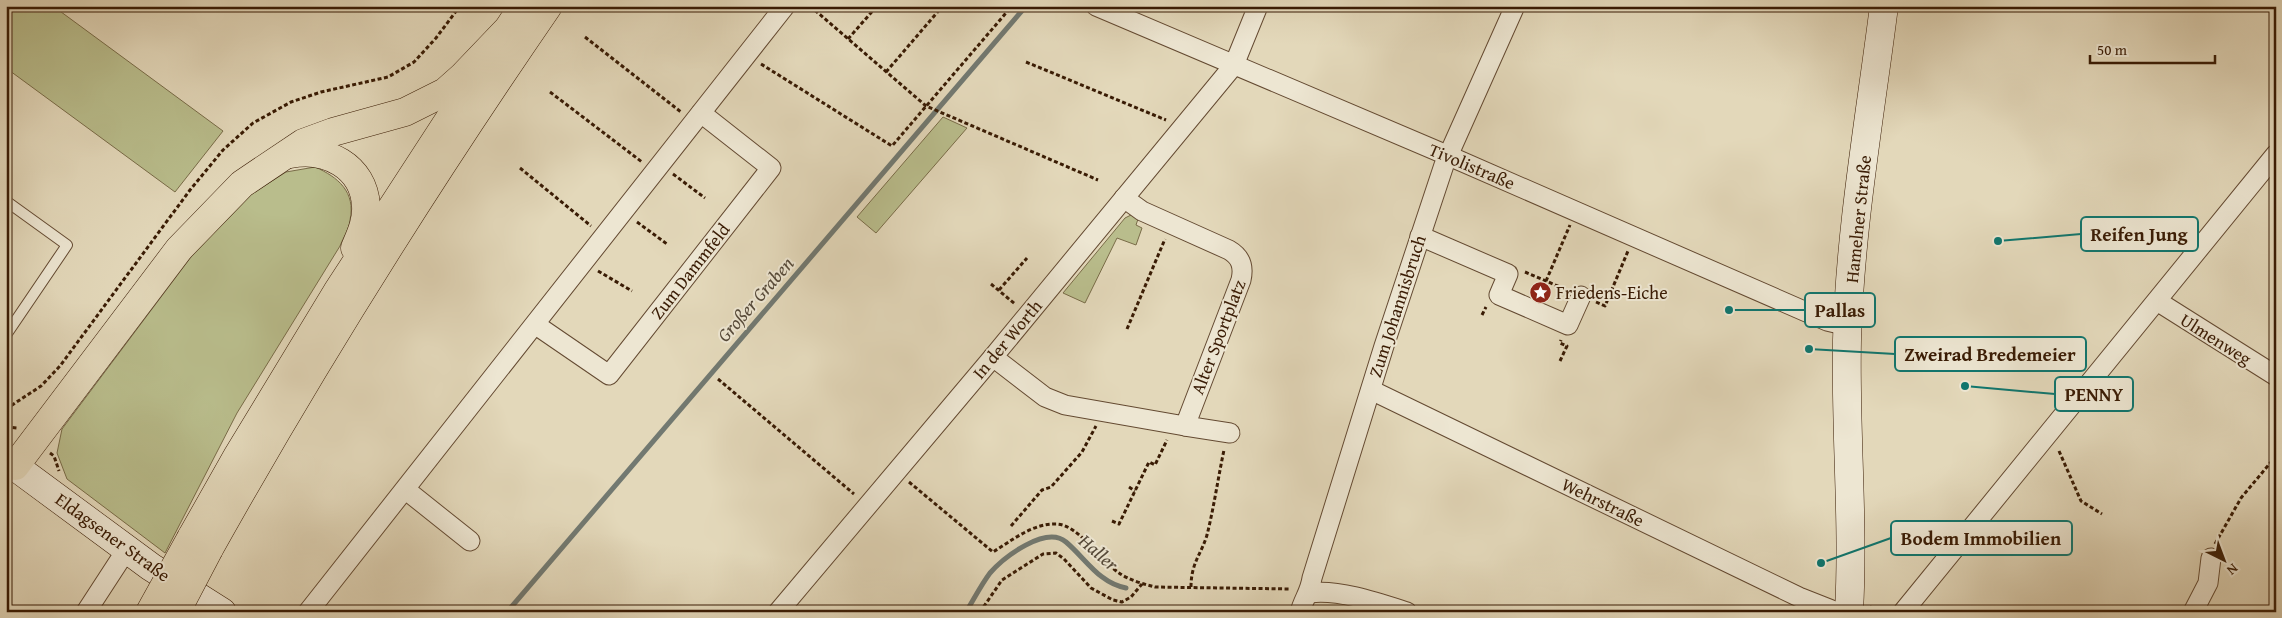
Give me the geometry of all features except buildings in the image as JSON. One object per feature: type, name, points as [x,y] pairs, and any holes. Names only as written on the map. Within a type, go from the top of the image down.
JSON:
[{"type":"highway","points":[[176,612],[200,543],[238,455],[337,292],[523,6]]},
{"type":"highway","points":[[150,612],[255,466],[372,273],[548,6]]},
{"type":"highway","points":[[271,164],[303,144],[326,135],[405,112],[424,104],[445,92],[464,76],[506,31]]},
{"type":"highway","points":[[11,463],[179,249],[242,184],[287,154],[305,151],[323,153],[340,160],[353,172],[362,188],[366,206],[365,224],[337,292]]},
{"type":"street","points":[[308,612],[536,325],[694,115],[785,6]]},
{"type":"street","name":"Tivolistraße","points":[[1096,6],[1449,156],[1827,321],[1848,326]]},
{"type":"street","name":"In der Worth","points":[[778,612],[993,357],[1234,65],[1258,6]]},
{"type":"street","name":"Zum Johannisbruch","points":[[1300,612],[1304,599],[1310,589],[1370,390],[1420,236],[1449,156],[1516,6]]},
{"type":"street","name":"Hamelner Straße","points":[[1858,609],[1852,555],[1848,418],[1848,326],[1854,235],[1884,6]]},
{"type":"street","name":"Zum Dammfeld","points":[[536,325],[609,375],[761,182],[771,168],[694,115]]},
{"type":"street","points":[[1903,612],[2276,154]]},
{"type":"street","name":"Alter Sportplatz","points":[[1124,198],[1142,211],[1229,250],[1238,257],[1243,268],[1241,280],[1180,425]]},
{"type":"street","points":[[1420,236],[1508,274],[1499,295],[1568,325],[1581,296]]},
{"type":"street","name":"Ulmenweg","points":[[2156,301],[2276,376]]},
{"type":"street","points":[[993,357],[1045,397],[1064,405],[1230,432]]},
{"type":"street","name":"Wehrstraße","points":[[1370,390],[1800,597],[1837,612]]},
{"type":"street","name":"Eldagsener Straße","points":[[11,463],[127,549],[222,612]]},
{"type":"street","points":[[406,490],[470,541]]},
{"type":"street","points":[[86,612],[127,549]]},
{"type":"street","points":[[2193,612],[2208,583],[2211,558]]},
{"type":"street","points":[[1310,589],[1370,600],[1407,612]]},
{"type":"lane","points":[[6,201],[67,245],[6,335]]},
{"type":"path","points":[[810,6],[926,106],[1098,180]]},
{"type":"path","points":[[848,39],[877,6]]},
{"type":"path","points":[[886,72],[941,8],[938,6]]},
{"type":"path","points":[[754,60],[892,146],[1012,6]]},
{"type":"path","points":[[585,37],[694,115]]},
{"type":"path","points":[[1026,62],[1174,123]]},
{"type":"path","points":[[550,92],[648,167]]},
{"type":"path","points":[[520,168],[597,232]]},
{"type":"path","points":[[668,171],[705,198]]},
{"type":"path","points":[[1546,281],[1576,211]]},
{"type":"path","points":[[631,218],[667,244]]},
{"type":"path","points":[[1127,328],[1171,224]]},
{"type":"path","points":[[1508,274],[1512,266],[1605,306],[1634,236]]},
{"type":"path","points":[[999,290],[1027,258]]},
{"type":"path","points":[[592,267],[632,292]]},
{"type":"path","points":[[991,284],[1015,304]]},
{"type":"path","points":[[718,379],[861,500]]},
{"type":"path","points":[[1011,526],[1042,490],[1051,487],[1082,452],[1102,412]]},
{"type":"path","points":[[1112,520],[1119,524],[1148,462],[1154,465],[1180,425]]},
{"type":"path","points":[[1191,587],[1191,570],[1206,539],[1224,450],[1230,432]]},
{"type":"path","points":[[2059,451],[2082,501],[2102,514]]},
{"type":"path","points":[[2211,558],[2217,539],[2241,498],[2276,456]]},
{"type":"path","points":[[896,471],[993,552],[1034,528],[1057,524],[1078,534],[1103,561],[1120,574],[1142,584],[1155,587],[1310,589]]},
{"type":"path","points":[[1129,488],[1135,491]]},
{"type":"path","points":[[980,612],[1002,580],[1043,554],[1056,553],[1091,588],[1114,600],[1122,602],[1131,598],[1142,584]]},
{"type":"path","points":[[1858,609],[1883,611]]},
{"type":"green space","points":[[6,6],[53,6],[223,131],[175,192],[6,68]]},
{"type":"green space","points":[[943,117],[967,128],[876,233],[857,217]]},
{"type":"green space","points":[[315,167],[338,181],[348,194],[351,210],[347,230],[340,246],[237,413],[165,553],[67,479],[57,453],[62,429],[194,253],[253,193],[286,172]]},
{"type":"green space","points":[[1133,214],[1139,216],[1136,225],[1142,228],[1136,245],[1117,238],[1085,303],[1063,293],[1125,218]]},
{"type":"waterway","name":"Großer Graben","points":[[507,612],[1026,6]]},
{"type":"waterway","name":"Haller","points":[[966,612],[996,566],[1026,545],[1048,537],[1058,538],[1066,542],[1100,576],[1126,588]]},
{"type":"place","name":"Reifen Jung","points":[[1998,241]]},
{"type":"place","name":"Friedens-Eiche","points":[[1540,292]]},
{"type":"place","name":"Pallas","points":[[1729,310]]},
{"type":"place","name":"Zweirad Bredemeier","points":[[1809,349]]},
{"type":"place","name":"PENNY","points":[[1965,386]]},
{"type":"place","name":"Bodem Immobilien","points":[[1821,563]]}]
